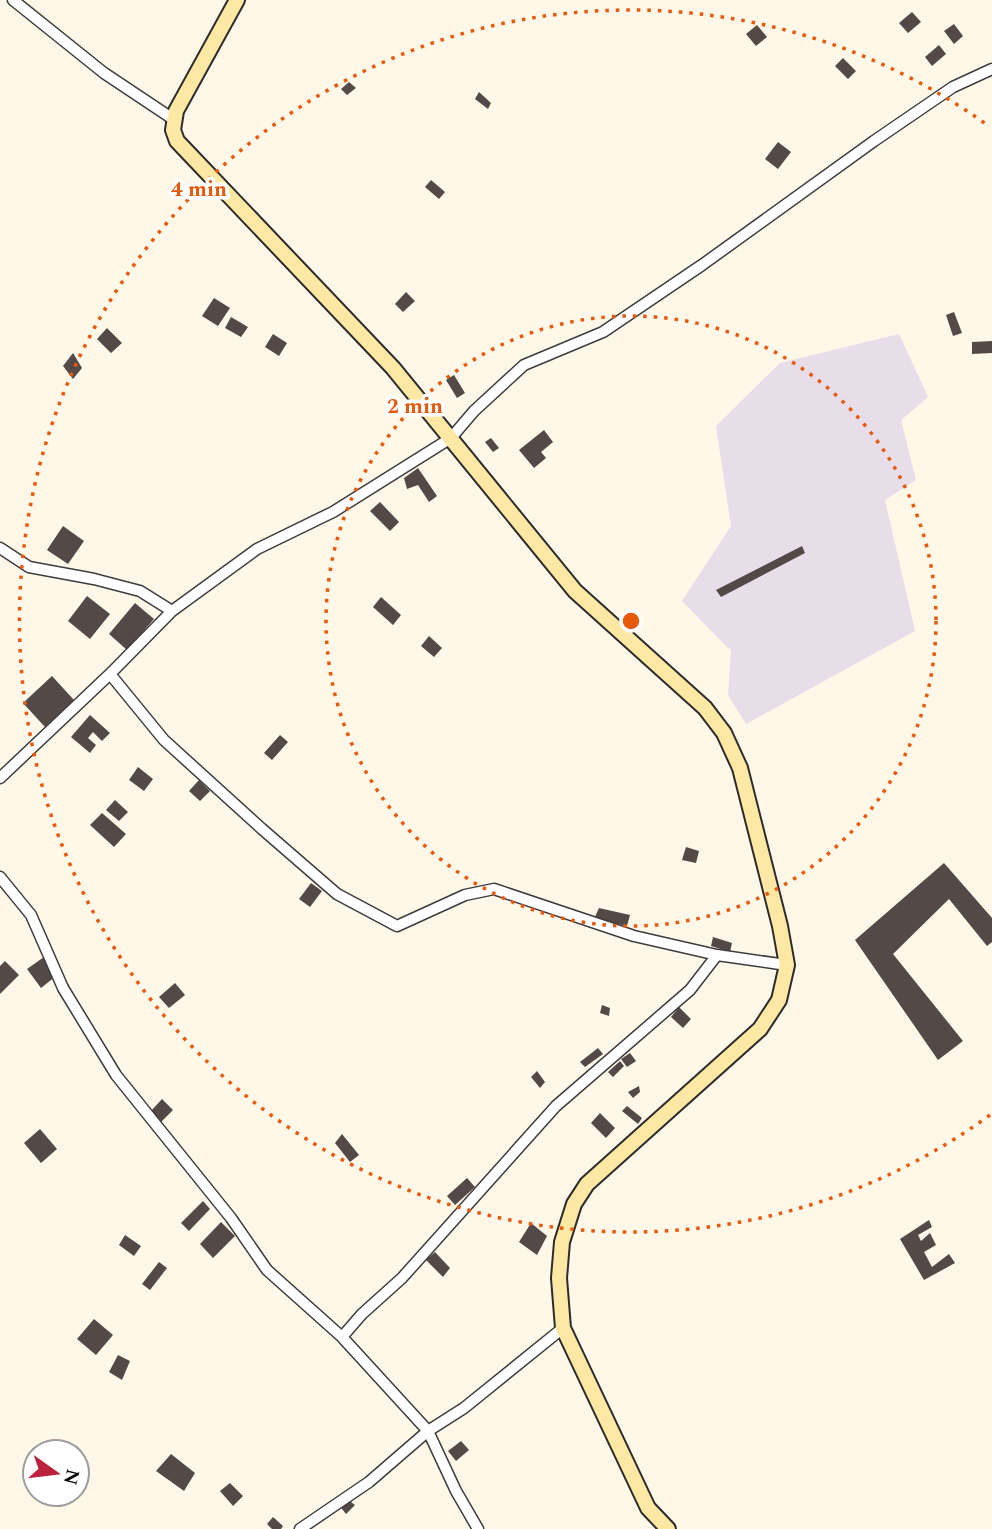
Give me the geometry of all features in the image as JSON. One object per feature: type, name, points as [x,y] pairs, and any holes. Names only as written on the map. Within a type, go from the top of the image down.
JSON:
[{"type":"main road","points":[[237,0],[173,119],[177,141],[393,368],[575,591],[705,708],[723,733],[740,768],[780,926],[787,965],[779,1000],[760,1029],[587,1184],[574,1204],[562,1242],[559,1278],[563,1328],[648,1508],[668,1529]]},
{"type":"street","points":[[13,0],[104,72],[173,119]]},
{"type":"street","points":[[0,778],[172,611],[257,549],[333,512],[451,438],[474,411],[524,365],[603,332],[953,87],[992,69]]},
{"type":"street","points":[[0,548],[29,568],[94,579],[140,591],[172,611]]},
{"type":"street","points":[[110,674],[164,740],[281,845],[337,894],[397,926],[465,895],[494,889],[634,936],[717,955],[787,965]]},
{"type":"street","points":[[0,877],[31,915],[63,988],[116,1075],[231,1218],[267,1270],[342,1337],[428,1432],[456,1491],[478,1529]]},
{"type":"street","points":[[342,1337],[362,1314],[402,1278],[556,1106],[690,990],[717,955]]},
{"type":"street","points":[[300,1529],[369,1482],[428,1432],[464,1408],[563,1328]]},
{"type":"shaded area","points":[[899,334],[928,397],[901,420],[916,480],[885,500],[915,631],[746,724],[728,695],[731,651],[682,601],[731,526],[716,426],[780,363]]},
{"type":"building","points":[[912,12],[921,22],[908,33],[899,23]]},
{"type":"building","points":[[954,24],[963,36],[954,44],[944,31]]},
{"type":"building","points":[[757,25],[767,37],[756,46],[746,34]]},
{"type":"building","points":[[939,45],[946,54],[932,66],[925,57]]},
{"type":"building","points":[[843,58],[856,71],[848,79],[835,66]]},
{"type":"building","points":[[349,82],[356,88],[347,95],[341,89]]},
{"type":"building","points":[[479,92],[491,103],[488,109],[475,99]]},
{"type":"building","points":[[778,142],[791,152],[778,169],[765,159]]},
{"type":"building","points":[[431,180],[445,192],[439,199],[425,187]]},
{"type":"building","points":[[406,292],[415,301],[403,312],[395,304]]},
{"type":"building","points":[[214,298],[230,308],[218,326],[202,316]]},
{"type":"building","points":[[954,312],[962,333],[953,336],[946,315]]},
{"type":"building","points":[[231,317],[248,327],[241,337],[225,328]]},
{"type":"building","points":[[107,328],[122,343],[111,353],[97,339]]},
{"type":"building","points":[[273,334],[287,343],[279,356],[265,347]]},
{"type":"building","points":[[992,341],[992,353],[972,354],[972,342]]},
{"type":"building","points":[[73,353],[82,368],[73,379],[63,366]]},
{"type":"building","points":[[454,375],[465,393],[457,398],[446,380]]},
{"type":"building","points":[[544,430],[553,442],[541,452],[546,458],[534,468],[519,450]]},
{"type":"building","points":[[491,438],[499,448],[493,452],[485,442]]},
{"type":"building","points":[[418,468],[437,496],[429,502],[418,485],[407,489],[404,478]]},
{"type":"building","points":[[380,502],[399,522],[390,531],[370,511]]},
{"type":"building","points":[[63,526],[84,541],[68,564],[47,550]]},
{"type":"building","points":[[802,546],[805,553],[721,597],[716,590]]},
{"type":"building","points":[[87,596],[110,614],[90,639],[68,621]]},
{"type":"building","points":[[381,597],[401,615],[393,625],[373,607]]},
{"type":"building","points":[[135,603],[154,619],[127,650],[109,634]]},
{"type":"building","points":[[429,636],[442,648],[434,657],[421,646]]},
{"type":"building","points":[[52,676],[74,700],[45,727],[23,703]]},
{"type":"building","points":[[90,715],[110,733],[102,741],[93,732],[88,738],[96,745],[90,753],[71,737]]},
{"type":"building","points":[[280,735],[288,742],[272,760],[264,753]]},
{"type":"building","points":[[138,767],[153,779],[144,791],[129,780]]},
{"type":"building","points":[[199,780],[210,791],[200,801],[189,791]]},
{"type":"building","points":[[115,800],[128,812],[119,821],[106,810]]},
{"type":"building","points":[[102,813],[126,834],[114,847],[90,825]]},
{"type":"building","points":[[686,847],[699,851],[696,863],[682,860]]},
{"type":"building","points":[[944,863],[992,918],[992,942],[987,946],[949,899],[893,954],[963,1041],[938,1060],[855,940]]},
{"type":"building","points":[[311,883],[322,891],[310,907],[299,899]]},
{"type":"building","points":[[599,908],[630,915],[627,926],[594,919]]},
{"type":"building","points":[[713,937],[732,943],[730,952],[711,946]]},
{"type":"building","points":[[44,957],[56,976],[41,988],[27,969]]},
{"type":"building","points":[[5,961],[19,975],[0,994],[0,966]]},
{"type":"building","points":[[175,983],[185,995],[169,1008],[159,997]]},
{"type":"building","points":[[602,1005],[610,1008],[609,1016],[600,1013]]},
{"type":"building","points":[[679,1007],[691,1019],[683,1028],[671,1017]]},
{"type":"building","points":[[598,1048],[603,1054],[585,1067],[580,1062]]},
{"type":"building","points":[[630,1053],[636,1061],[627,1067],[621,1059]]},
{"type":"building","points":[[620,1061],[624,1066],[613,1077],[608,1072]]},
{"type":"building","points":[[537,1071],[545,1082],[540,1088],[531,1077]]},
{"type":"building","points":[[639,1086],[640,1092],[633,1098],[628,1092]]},
{"type":"building","points":[[162,1099],[173,1110],[161,1122],[151,1111]]},
{"type":"building","points":[[627,1106],[642,1118],[638,1124],[622,1111]]},
{"type":"building","points":[[600,1113],[615,1128],[606,1138],[591,1123]]},
{"type":"building","points":[[40,1129],[57,1149],[41,1163],[24,1143]]},
{"type":"building","points":[[342,1134],[359,1155],[350,1162],[335,1143]]},
{"type":"building","points":[[467,1178],[475,1187],[455,1205],[447,1196]]},
{"type":"building","points":[[203,1201],[210,1209],[189,1231],[181,1223]]},
{"type":"building","points":[[929,1220],[932,1227],[918,1235],[921,1241],[930,1233],[936,1245],[924,1252],[932,1267],[949,1254],[955,1263],[924,1280],[900,1239]]},
{"type":"building","points":[[221,1222],[235,1236],[213,1258],[200,1244]]},
{"type":"building","points":[[531,1223],[547,1236],[537,1255],[519,1242]]},
{"type":"building","points":[[125,1235],[141,1246],[134,1256],[119,1245]]},
{"type":"building","points":[[435,1252],[450,1268],[443,1277],[426,1260]]},
{"type":"building","points":[[159,1262],[167,1268],[150,1290],[142,1284]]},
{"type":"building","points":[[94,1319],[113,1335],[96,1355],[77,1339]]},
{"type":"building","points":[[118,1355],[130,1361],[122,1380],[109,1372]]},
{"type":"building","points":[[461,1441],[469,1450],[456,1461],[448,1451]]},
{"type":"building","points":[[171,1454],[195,1473],[184,1491],[156,1471]]},
{"type":"building","points":[[230,1483],[243,1496],[233,1506],[220,1491]]},
{"type":"building","points":[[347,1499],[355,1505],[346,1514],[339,1505]]},
{"type":"building","points":[[273,1517],[283,1526],[281,1529],[272,1529],[267,1524]]}]
